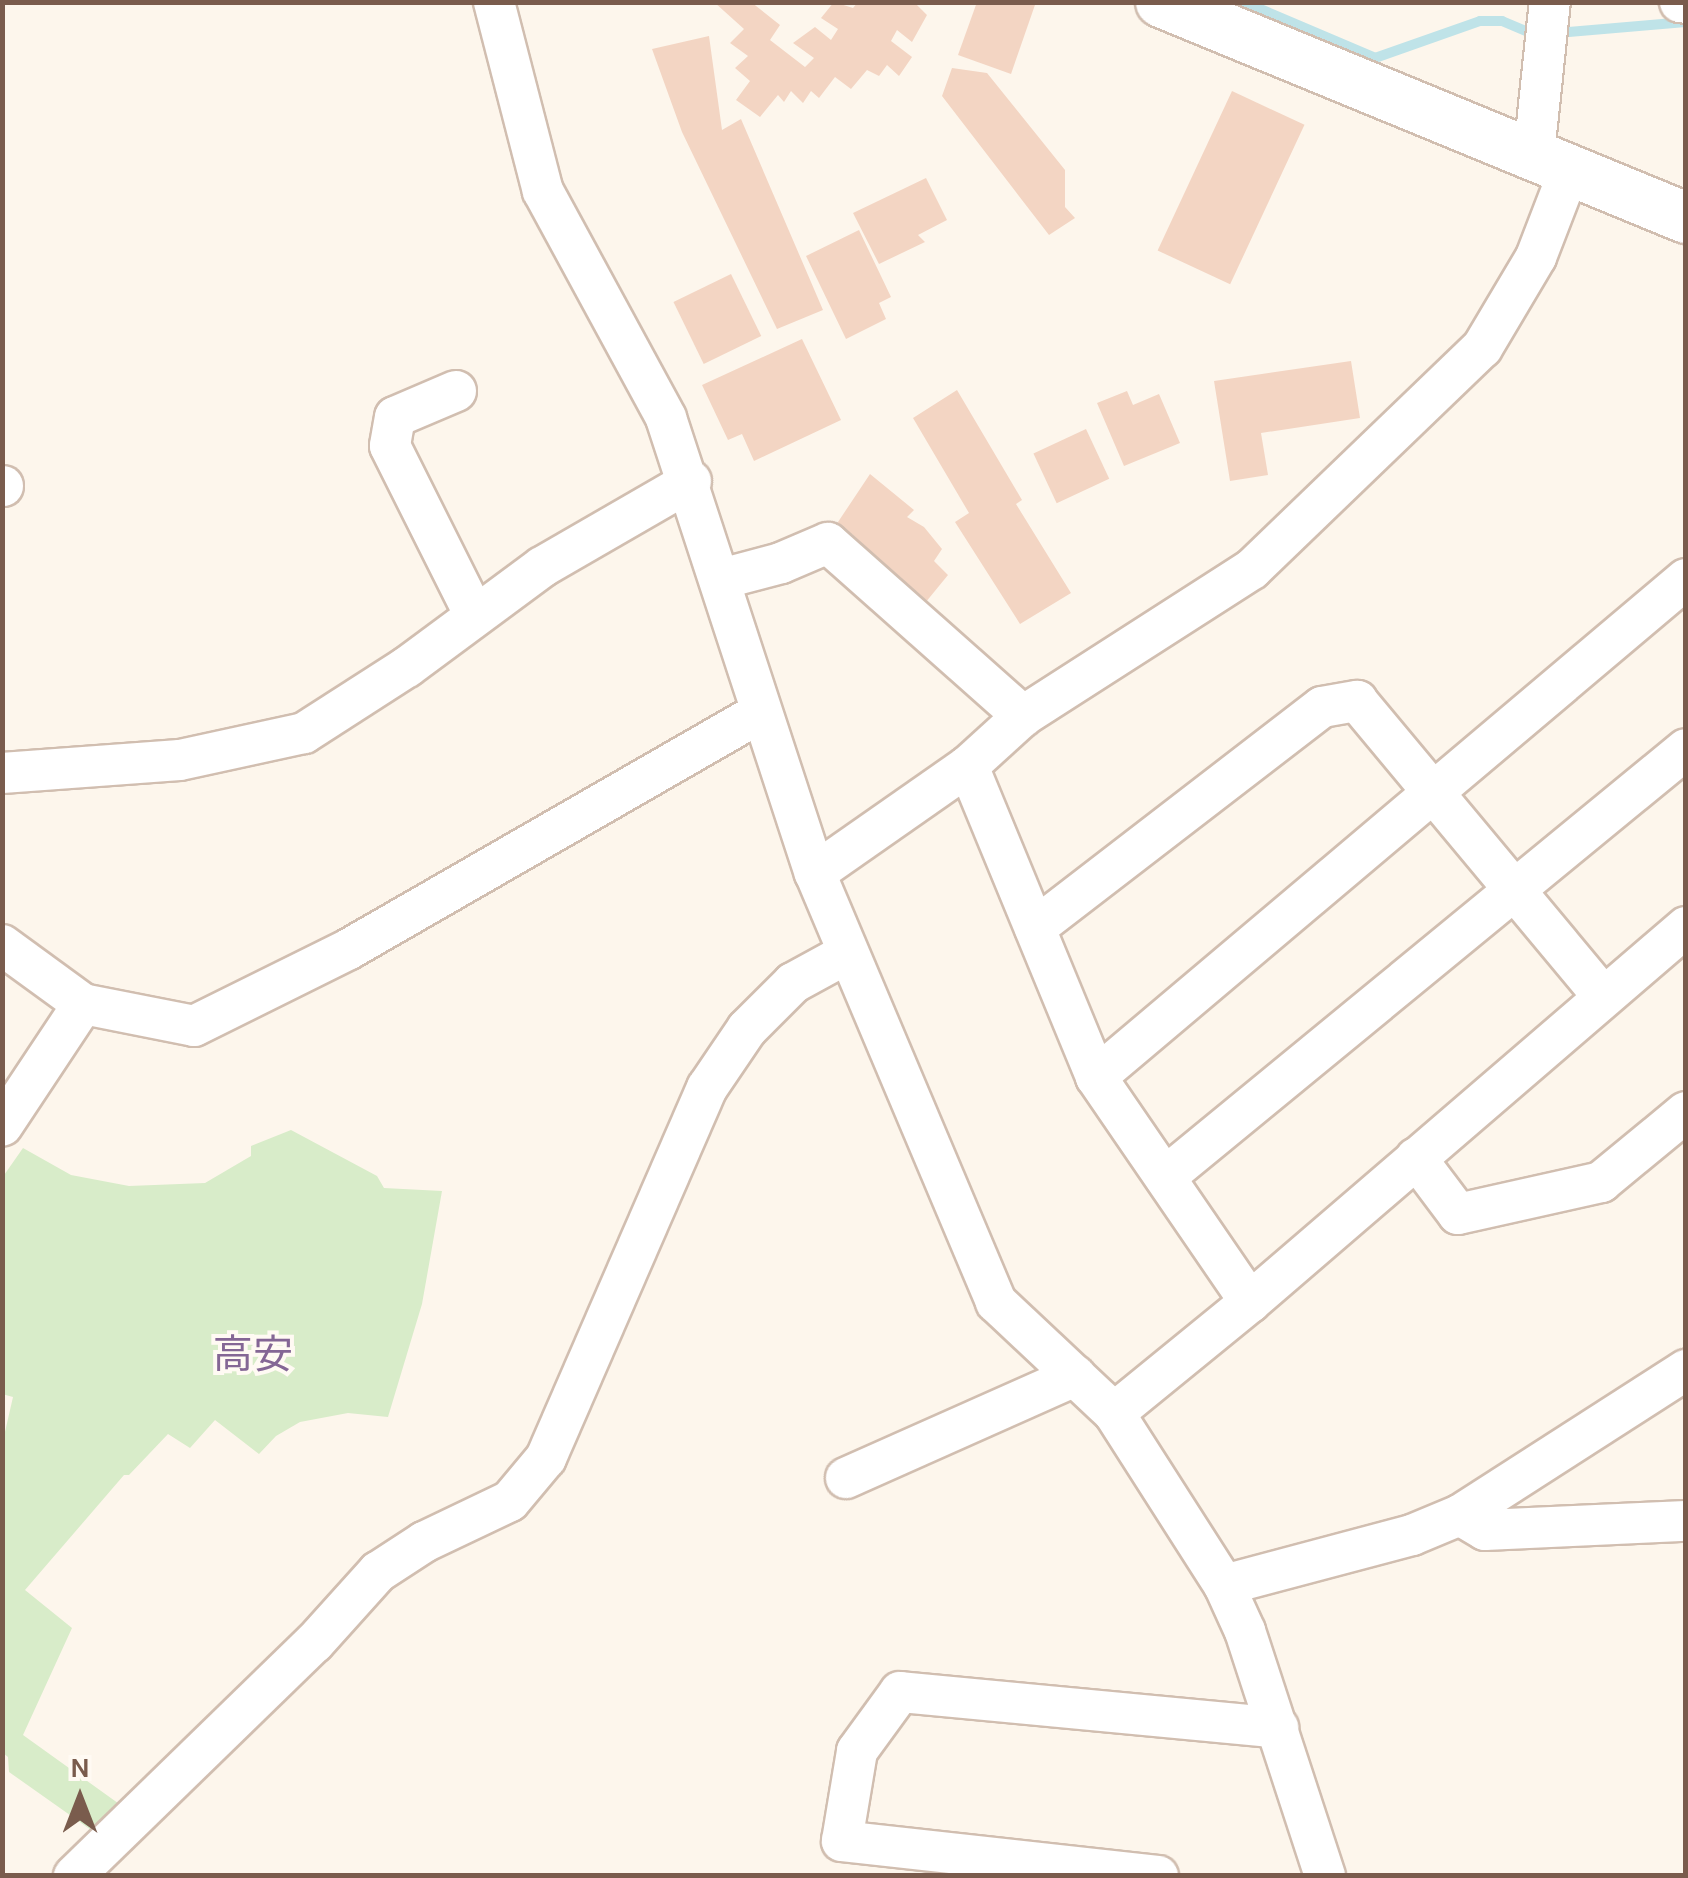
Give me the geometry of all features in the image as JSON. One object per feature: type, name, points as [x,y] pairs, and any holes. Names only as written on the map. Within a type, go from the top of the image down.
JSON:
[{"type":"street","points":[[494,2],[544,191],[666,418],[691,482],[759,713],[815,874],[996,1302],[1114,1413],[1224,1585],[1278,1728],[1325,1876]]},
{"type":"street","points":[[1162,2],[1686,218]]},
{"type":"street","points":[[815,874],[968,766],[1022,716],[1252,569],[1482,348],[1536,257],[1552,161],[1550,2]]},
{"type":"street","points":[[456,391],[395,416],[390,446],[475,616]]},
{"type":"street","points":[[3,774],[180,760],[304,733],[542,567],[691,482]]},
{"type":"street","points":[[720,579],[828,543],[1022,716]]},
{"type":"street","points":[[1096,1077],[1686,579]]},
{"type":"street","points":[[1036,928],[1322,708],[1357,701],[1602,996]]},
{"type":"street","points":[[2,945],[83,1004],[194,1026],[349,949],[759,713]]},
{"type":"street","points":[[1165,1177],[1686,749]]},
{"type":"street","points":[[968,766],[1096,1077],[1250,1302]]},
{"type":"street","points":[[1114,1413],[1250,1302],[1686,927]]},
{"type":"street","points":[[74,1876],[314,1643],[378,1572],[424,1542],[510,1501],[546,1458],[707,1088],[747,1029],[793,983],[846,954]]},
{"type":"street","points":[[2,1126],[83,1004]]},
{"type":"street","points":[[1416,1158],[1458,1214],[1601,1182],[1686,1112]]},
{"type":"street","points":[[1224,1585],[1412,1535],[1460,1515],[1686,1370]]},
{"type":"street","points":[[846,1478],[1075,1376]]},
{"type":"street","points":[[1460,1515],[1485,1530],[1686,1521]]},
{"type":"street","points":[[1158,1876],[842,1842],[858,1751],[900,1692],[1278,1728]]},
{"type":"green space","points":[[291,1130],[377,1176],[384,1188],[442,1191],[422,1304],[388,1417],[348,1413],[300,1422],[276,1436],[259,1454],[215,1420],[190,1448],[168,1434],[129,1475],[124,1475],[25,1590],[72,1628],[23,1735],[129,1811],[101,1837],[9,1772],[8,1757],[3,1753],[2,1445],[13,1397],[2,1394],[2,1178],[23,1148],[71,1175],[129,1186],[205,1183],[251,1156],[251,1146]]},
{"type":"building","points":[[714,2],[751,2],[780,25],[770,40],[805,67],[814,58],[793,43],[815,27],[831,40],[838,29],[821,18],[834,2],[853,8],[858,2],[914,2],[927,15],[912,42],[897,30],[891,41],[912,57],[899,76],[887,65],[879,76],[867,70],[851,89],[835,77],[819,98],[811,91],[803,103],[791,91],[784,102],[778,95],[760,117],[736,100],[750,81],[735,68],[748,56],[730,43],[744,29]]},
{"type":"building","points":[[977,2],[1036,2],[1011,74],[958,55]]},
{"type":"building","points":[[709,36],[722,130],[741,119],[823,310],[777,329],[682,132],[652,49]]},
{"type":"building","points":[[952,68],[987,73],[1065,170],[1065,207],[1075,218],[1049,235],[942,96]]},
{"type":"building","points":[[1232,91],[1305,125],[1230,284],[1158,251]]},
{"type":"building","points":[[926,178],[947,220],[918,235],[925,242],[879,264],[853,213]]},
{"type":"building","points":[[859,230],[891,297],[879,303],[886,319],[846,339],[806,256]]},
{"type":"building","points":[[731,274],[761,336],[704,364],[673,302]]},
{"type":"building","points":[[802,339],[841,420],[754,461],[742,434],[728,440],[702,385]]},
{"type":"building","points":[[1351,361],[1360,418],[1261,433],[1268,475],[1230,481],[1214,381]]},
{"type":"building","points":[[957,390],[1022,500],[1016,504],[1071,593],[1020,624],[955,522],[969,513],[913,418]]},
{"type":"building","points":[[1127,391],[1133,405],[1159,394],[1180,443],[1124,466],[1097,403]]},
{"type":"building","points":[[1086,429],[1109,479],[1057,503],[1033,454]]},
{"type":"building","points":[[870,474],[914,510],[907,517],[924,527],[942,549],[934,561],[948,575],[921,608],[852,534],[845,534],[836,525]]},
{"type":"waterway","points":[[1244,2],[1375,58],[1480,21],[1502,21],[1535,35]]},
{"type":"waterway","points":[[1557,33],[1686,22]]},
{"type":"district","name":"高安","points":[[253,1355]]}]
